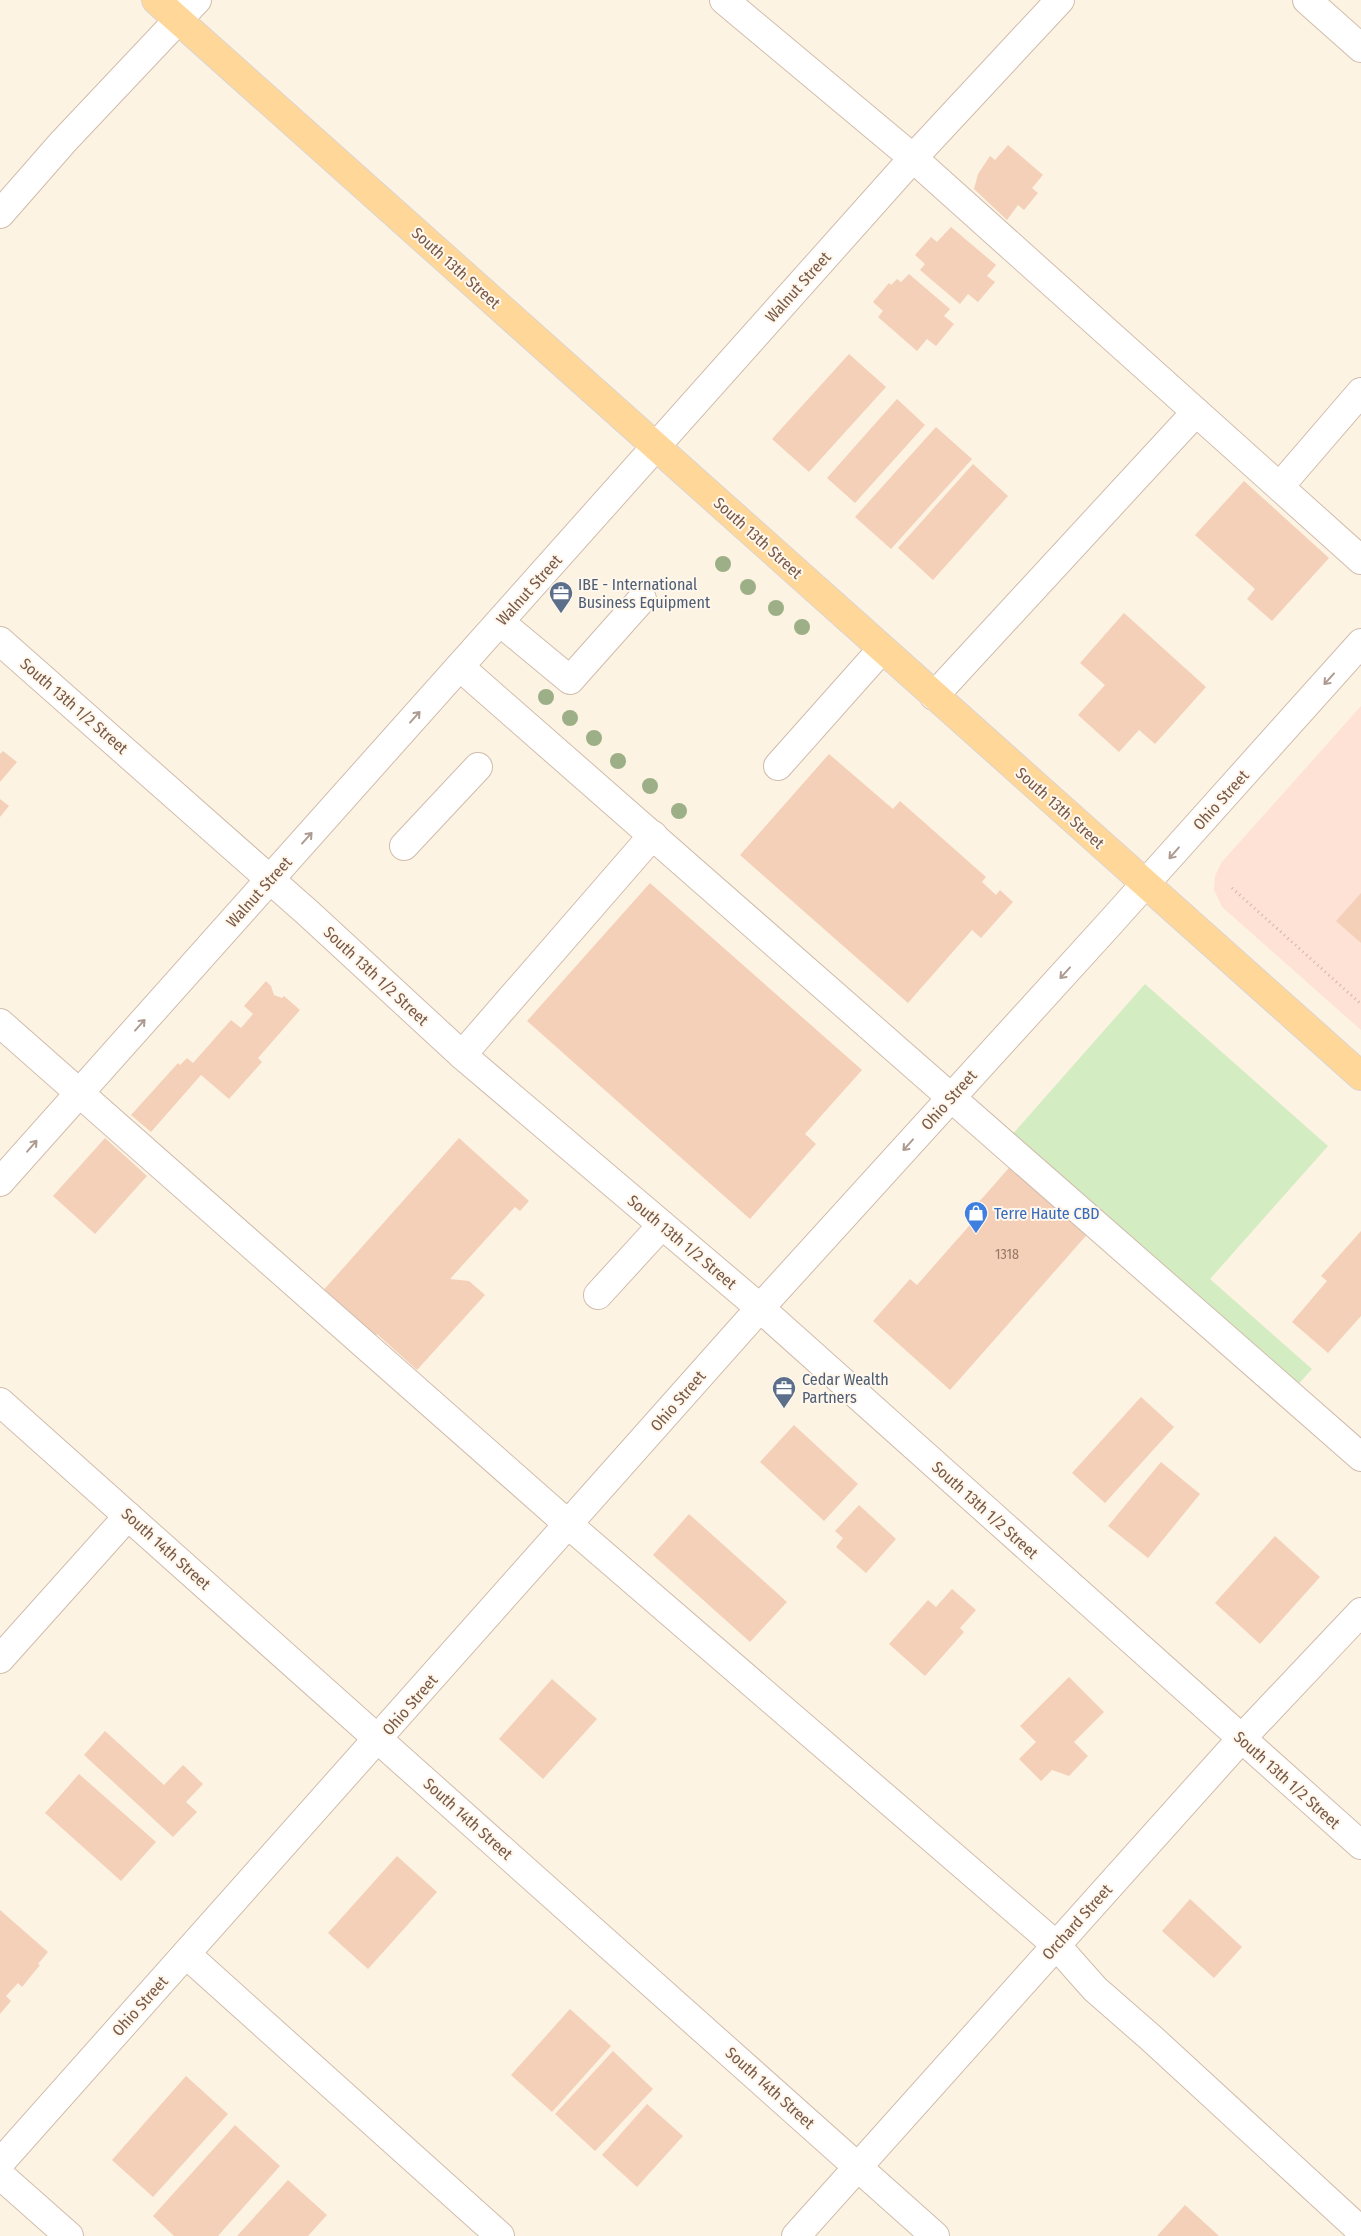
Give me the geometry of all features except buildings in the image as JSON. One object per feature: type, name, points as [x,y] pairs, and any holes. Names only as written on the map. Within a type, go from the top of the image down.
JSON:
[{"type":"main road","name":"South 13th Street","points":[[156,0],[1361,1076]]},
{"type":"street","points":[[0,214],[63,142],[197,0]]},
{"type":"street","points":[[724,0],[913,158],[1361,560]]},
{"type":"street","name":"Walnut Street","points":[[0,1182],[913,158],[1060,0]]},
{"type":"street","points":[[1307,0],[1361,48]]},
{"type":"street","points":[[1280,486],[1361,392]]},
{"type":"street","points":[[934,696],[1196,412]]},
{"type":"street","points":[[500,622],[570,680],[642,600]]},
{"type":"street","name":"South 13th 1/2 Street","points":[[0,641],[270,879],[462,1055],[760,1308],[1361,1845]]},
{"type":"street","name":"Ohio Street","points":[[0,2163],[379,1739],[760,1308],[1145,885],[1361,643]]},
{"type":"street","points":[[778,766],[882,650]]},
{"type":"street","points":[[460,666],[1361,1457]]},
{"type":"street","points":[[404,846],[478,768]]},
{"type":"street","points":[[462,1055],[652,835]]},
{"type":"street","points":[[0,1023],[569,1525],[1056,1945],[1095,1989],[1157,2043],[1361,2231]]},
{"type":"street","points":[[598,1294],[662,1225]]},
{"type":"street","name":"South 14th Street","points":[[0,1402],[935,2236]]},
{"type":"street","points":[[0,1658],[128,1516]]},
{"type":"street","name":"Orchard Street","points":[[796,2236],[1241,1739],[1361,1612]]},
{"type":"street","points":[[186,1954],[500,2236]]},
{"type":"street","points":[[0,2175],[69,2236]]},
{"type":"path","points":[[1232,888],[1361,1004]]},
{"type":"shaded area","points":[[1361,706],[1361,1030],[1222,907],[1214,890],[1215,876],[1221,863]]},
{"type":"green space","points":[[1145,984],[1328,1146],[1210,1279],[1312,1369],[1294,1389],[1010,1137]]},
{"type":"place","name":"IBE - International Business Equipment","points":[[561,614]]},
{"type":"place","name":"Terre Haute CBD","points":[[976,1234]]},
{"type":"place","name":"Cedar Wealth Partners","points":[[784,1409]]}]
